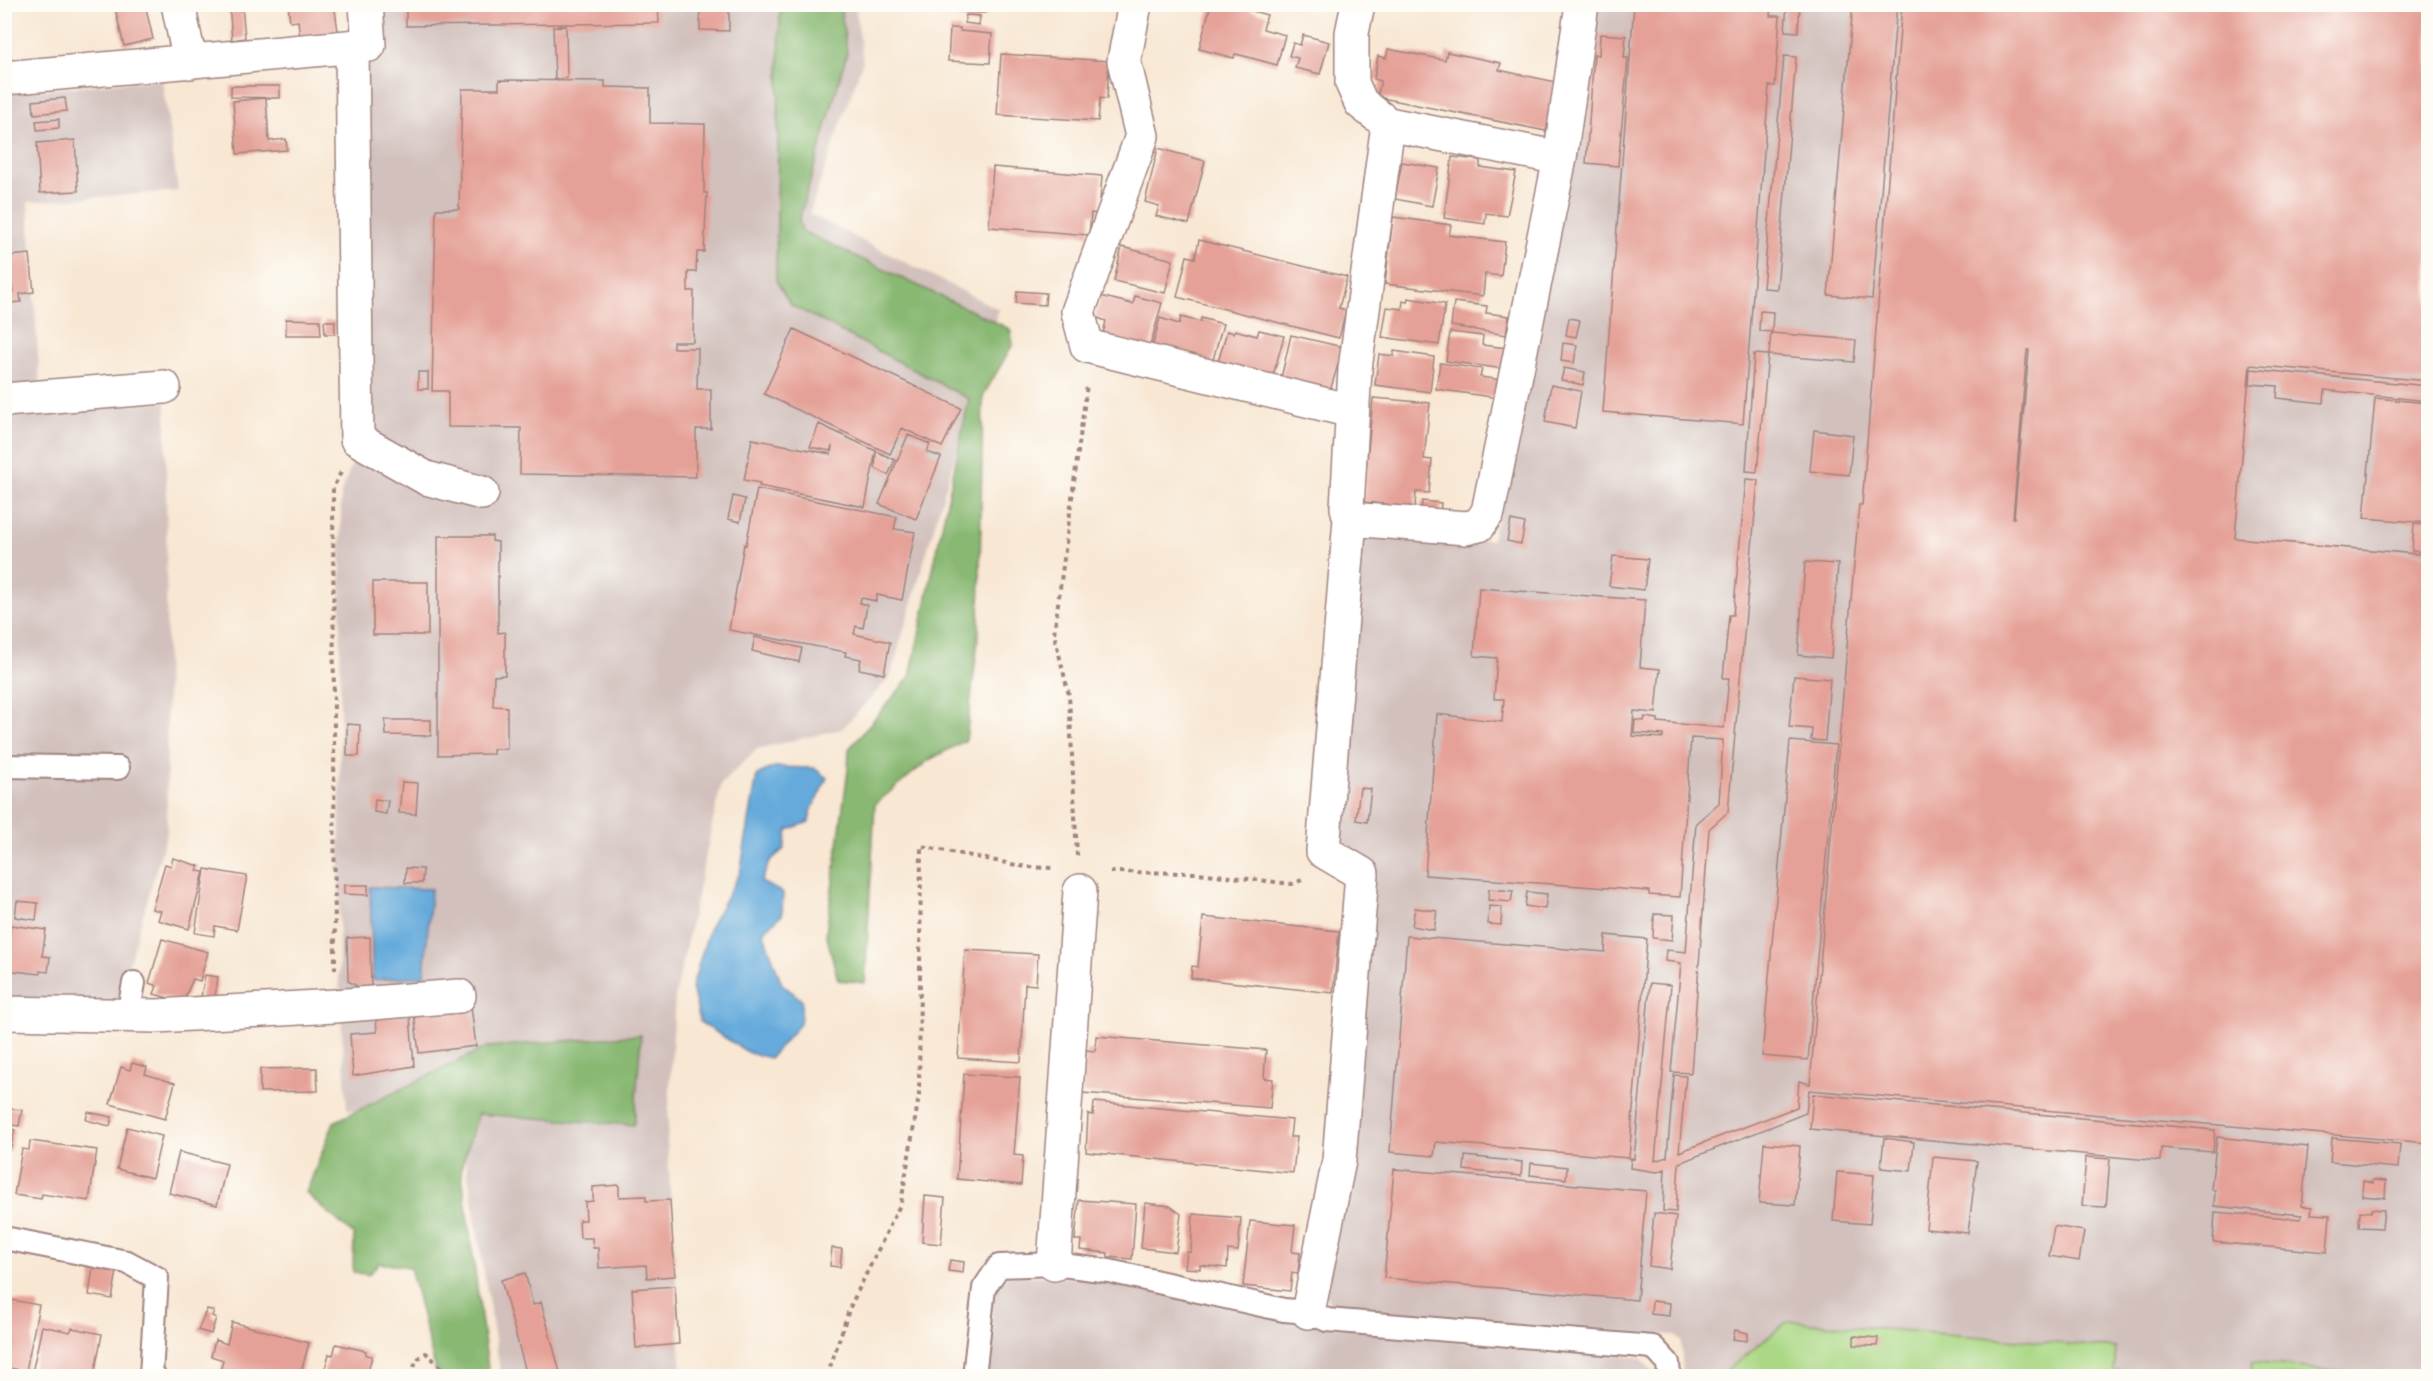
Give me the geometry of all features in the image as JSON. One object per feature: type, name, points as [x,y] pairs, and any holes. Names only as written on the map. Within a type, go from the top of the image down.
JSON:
[{"type":"street","points":[[178,4],[190,62]]},
{"type":"street","points":[[4,78],[369,45],[366,4]]},
{"type":"street","points":[[1135,4],[1124,61],[1142,136],[1078,312],[1087,346],[1351,411]]},
{"type":"street","points":[[1358,4],[1352,33],[1352,83],[1361,103],[1388,124],[1560,158]]},
{"type":"street","points":[[1350,519],[1466,528],[1479,525],[1488,512],[1560,158],[1582,4]]},
{"type":"street","points":[[352,48],[357,439],[426,478],[482,493]]},
{"type":"street","points":[[1308,1312],[1339,1161],[1362,874],[1323,851],[1350,519],[1347,508],[1351,411],[1388,124]]},
{"type":"street","points":[[4,400],[164,387]]},
{"type":"street","points":[[1054,1264],[1081,874]]},
{"type":"street","points":[[4,1013],[128,1015],[335,1006],[459,996]]},
{"type":"lane","points":[[4,766],[118,768]]},
{"type":"lane","points":[[128,1015],[134,983]]},
{"type":"lane","points":[[4,1238],[127,1262],[157,1278],[152,1376]]},
{"type":"lane","points":[[974,1377],[984,1288],[999,1266],[1054,1264],[1108,1271],[1284,1310],[1308,1312],[1328,1320],[1653,1347],[1668,1363],[1669,1377]]},
{"type":"path","points":[[1081,874],[1069,695],[1054,634],[1092,348]]},
{"type":"path","points":[[335,1006],[333,488],[357,439]]},
{"type":"path","points":[[827,1377],[850,1307],[901,1203],[919,1096],[921,846],[1026,867],[1081,874],[1198,873],[1292,884],[1329,870],[1336,860]]},
{"type":"path","points":[[414,1377],[415,1361],[426,1353],[451,1377]]},
{"type":"shaded area","points":[[377,5],[855,5],[863,61],[809,214],[998,309],[890,677],[842,729],[757,749],[721,784],[675,997],[667,1141],[682,1376],[501,1376],[461,1133],[347,1109],[339,983],[341,493],[366,426],[362,59],[383,58]]},
{"type":"shaded area","points":[[1594,5],[2428,5],[2428,1376],[1683,1376],[1681,1341],[1674,1335],[1476,1324],[1334,1308],[1323,1293],[1353,1156],[1375,864],[1343,852],[1335,833],[1357,540],[1372,529],[1492,540],[1573,160]]},
{"type":"shaded area","points":[[162,79],[178,191],[28,202],[40,385],[5,388],[5,93]]},
{"type":"shaded area","points":[[166,402],[167,832],[117,1004],[5,1003],[5,414]]},
{"type":"shaded area","points":[[1008,1275],[1089,1278],[1296,1321],[1461,1342],[1641,1358],[1656,1376],[984,1376],[994,1290]]},
{"type":"green space","points":[[780,5],[840,5],[847,53],[799,220],[802,231],[1010,329],[1013,344],[983,396],[979,630],[966,740],[929,760],[875,804],[865,983],[838,980],[826,933],[849,749],[910,677],[969,399],[791,305],[776,281]]},
{"type":"green space","points":[[641,1035],[634,1125],[478,1114],[461,1168],[489,1376],[437,1376],[410,1267],[379,1263],[368,1275],[353,1272],[354,1235],[306,1193],[334,1122],[487,1047]]},
{"type":"green space","points":[[1788,1321],[2116,1348],[2114,1371],[2171,1376],[1721,1376]]},
{"type":"green space","points":[[2252,1362],[2378,1376],[2251,1376]]},
{"type":"water","points":[[774,767],[814,768],[827,778],[811,811],[809,822],[788,830],[784,849],[770,861],[761,882],[783,893],[782,915],[763,932],[782,984],[802,1000],[800,1024],[770,1058],[749,1053],[700,1022],[692,987],[710,926],[740,873],[757,775]]},
{"type":"water","points":[[370,887],[431,889],[424,976],[373,980]]},
{"type":"building","points":[[114,4],[145,4],[153,39],[124,46]]},
{"type":"building","points":[[229,4],[242,4],[245,38],[232,40]]},
{"type":"building","points":[[288,4],[334,4],[338,31],[300,37],[298,21],[290,22]]},
{"type":"building","points":[[406,4],[658,4],[659,23],[406,26]]},
{"type":"building","points":[[700,4],[729,4],[729,31],[700,30]]},
{"type":"building","points":[[952,4],[986,4],[986,13],[951,11]]},
{"type":"building","points":[[1211,4],[1228,4],[1267,15],[1263,29],[1285,35],[1277,65],[1235,54],[1234,58],[1199,49]]},
{"type":"building","points":[[1634,4],[1771,4],[1770,16],[1780,16],[1775,86],[1769,86],[1743,424],[1603,412]]},
{"type":"building","points":[[1787,4],[1800,4],[1798,32],[1785,31]]},
{"type":"building","points":[[1853,4],[1897,4],[1872,299],[1828,295]]},
{"type":"building","points":[[1902,4],[2428,4],[2428,381],[2250,365],[2235,538],[2428,555],[2428,1143],[1809,1090],[1806,1113],[1679,1163],[1676,1212],[1663,1211],[1665,1169],[1657,1172],[1630,1168],[1631,1158],[1634,1159],[1650,983],[1671,985],[1655,1161],[1667,1157],[1674,1075],[1686,1076],[1679,1152],[1797,1107],[1799,1081],[1810,1084],[1859,505],[1862,505]],"holes":[[[2027,350],[2029,350],[2014,518],[2013,518]]]},
{"type":"building","points":[[966,15],[980,16],[979,25],[965,23]]},
{"type":"building","points":[[566,26],[567,78],[555,79],[553,27]]},
{"type":"building","points":[[950,28],[992,34],[990,63],[948,61]]},
{"type":"building","points":[[1600,34],[1626,36],[1624,58],[1628,58],[1618,166],[1586,163],[1594,54],[1599,55]]},
{"type":"building","points":[[1303,35],[1329,42],[1320,74],[1295,68],[1298,58],[1289,56],[1293,43],[1300,45]]},
{"type":"building","points":[[1388,49],[1445,60],[1447,52],[1501,63],[1499,70],[1556,82],[1546,131],[1377,97],[1381,81],[1374,79],[1378,56],[1386,58]]},
{"type":"building","points":[[1001,54],[1109,61],[1107,99],[1100,98],[1098,121],[997,115]]},
{"type":"building","points":[[1784,56],[1796,57],[1777,289],[1763,288]]},
{"type":"building","points":[[499,80],[605,81],[605,87],[650,88],[650,123],[705,124],[704,193],[707,193],[704,252],[697,252],[696,272],[688,272],[688,291],[694,291],[693,342],[673,342],[673,348],[698,348],[697,389],[711,389],[711,429],[696,429],[696,477],[520,474],[521,428],[448,427],[448,391],[432,391],[436,209],[459,209],[462,89],[499,89]]},
{"type":"building","points":[[231,86],[280,86],[280,98],[231,97]]},
{"type":"building","points":[[65,98],[67,111],[34,114],[33,101]]},
{"type":"building","points":[[266,98],[269,141],[286,139],[287,150],[237,154],[233,101]]},
{"type":"building","points":[[59,119],[59,128],[37,130],[36,121]]},
{"type":"building","points":[[75,140],[78,191],[40,193],[37,143]]},
{"type":"building","points":[[1158,148],[1205,161],[1189,224],[1156,216],[1159,206],[1145,202]]},
{"type":"building","points":[[1452,157],[1480,160],[1480,167],[1516,172],[1507,216],[1486,213],[1485,224],[1444,218]]},
{"type":"building","points":[[1402,162],[1439,168],[1432,206],[1395,199]]},
{"type":"building","points":[[993,167],[1102,176],[1099,214],[1091,213],[1089,235],[989,227]]},
{"type":"building","points":[[1393,217],[1451,225],[1449,235],[1505,242],[1501,276],[1485,274],[1483,296],[1385,284]]},
{"type":"building","points":[[1199,240],[1347,277],[1339,308],[1346,310],[1339,338],[1177,297],[1187,256],[1195,258]]},
{"type":"building","points":[[1122,247],[1173,260],[1165,293],[1114,281]]},
{"type":"building","points":[[30,254],[34,292],[20,294],[21,302],[9,303],[8,293],[13,292],[12,285],[4,286],[4,264],[11,264],[10,256]]},
{"type":"building","points":[[1017,291],[1046,293],[1045,305],[1016,303]]},
{"type":"building","points":[[1100,296],[1133,304],[1135,296],[1162,303],[1149,350],[1102,338],[1106,321],[1095,317]]},
{"type":"building","points":[[1408,298],[1445,304],[1439,345],[1382,337],[1387,307],[1402,309],[1403,301],[1407,302]]},
{"type":"building","points":[[1454,302],[1487,306],[1486,313],[1509,316],[1506,335],[1451,326]]},
{"type":"building","points":[[1760,311],[1773,312],[1772,332],[1759,331]]},
{"type":"building","points":[[1181,317],[1200,322],[1201,318],[1223,324],[1211,367],[1152,348],[1160,318],[1179,324]]},
{"type":"building","points":[[1569,318],[1580,320],[1576,337],[1566,335]]},
{"type":"building","points":[[286,319],[320,320],[321,335],[286,335]]},
{"type":"building","points":[[324,321],[335,321],[335,334],[325,334]]},
{"type":"building","points":[[794,329],[961,408],[942,447],[902,428],[890,454],[764,394]]},
{"type":"building","points":[[1235,330],[1257,336],[1259,330],[1284,336],[1271,383],[1216,369],[1227,331],[1234,333]]},
{"type":"building","points":[[1450,332],[1483,336],[1482,345],[1507,348],[1504,369],[1446,361]]},
{"type":"building","points":[[1771,333],[1856,340],[1854,362],[1769,355]]},
{"type":"building","points":[[1291,335],[1343,347],[1329,395],[1279,387]]},
{"type":"building","points":[[1563,343],[1577,345],[1574,363],[1561,361]]},
{"type":"building","points":[[1394,351],[1434,357],[1430,392],[1375,385],[1379,354],[1394,356]]},
{"type":"building","points":[[1754,354],[1768,355],[1757,472],[1746,471]]},
{"type":"building","points":[[1440,363],[1482,369],[1480,377],[1501,380],[1498,398],[1436,389]]},
{"type":"building","points":[[1564,368],[1585,372],[1583,385],[1561,380]]},
{"type":"building","points":[[2251,369],[2428,386],[2428,401],[2325,390],[2324,403],[2277,398],[2278,386],[2250,384]]},
{"type":"building","points":[[418,372],[428,372],[428,389],[418,389]]},
{"type":"building","points":[[1551,385],[1581,391],[1575,428],[1545,422]]},
{"type":"building","points":[[1373,398],[1430,403],[1424,459],[1432,460],[1429,493],[1416,492],[1415,507],[1363,502]]},
{"type":"building","points":[[2375,398],[2428,403],[2428,523],[2364,518]]},
{"type":"building","points":[[819,424],[876,451],[865,507],[759,486],[760,483],[744,480],[752,439],[831,454],[832,446],[830,451],[810,447]]},
{"type":"building","points":[[1814,430],[1853,435],[1849,475],[1810,471]]},
{"type":"building","points":[[908,435],[930,444],[927,452],[941,457],[916,519],[879,504]]},
{"type":"building","points":[[876,451],[895,460],[888,475],[875,468]]},
{"type":"building","points":[[1746,479],[1758,480],[1728,812],[1709,829],[1691,1073],[1671,1072],[1681,963],[1665,961],[1666,950],[1686,952],[1696,823],[1719,803],[1723,740],[1691,738],[1680,897],[1649,895],[1649,891],[1425,875],[1437,714],[1502,722],[1504,699],[1494,699],[1497,658],[1474,656],[1479,588],[1645,600],[1640,667],[1660,669],[1656,713],[1634,711],[1632,736],[1663,738],[1663,735],[1634,733],[1635,720],[1644,721],[1645,717],[1658,719],[1658,722],[1724,728],[1729,678],[1723,678],[1729,615],[1733,615]]},
{"type":"building","points":[[757,489],[897,517],[894,529],[915,532],[902,600],[877,595],[876,601],[861,598],[860,603],[867,605],[863,628],[856,626],[854,634],[890,642],[884,674],[859,669],[861,659],[845,656],[846,652],[729,630],[744,544],[746,545]]},
{"type":"building","points":[[733,496],[745,499],[740,522],[728,519]]},
{"type":"building","points":[[1422,501],[1441,503],[1440,514],[1421,512]]},
{"type":"building","points":[[1511,520],[1525,523],[1521,544],[1507,541]]},
{"type":"building","points":[[2414,524],[2428,525],[2428,552],[2412,551]]},
{"type":"building","points":[[438,536],[492,536],[492,541],[498,542],[498,633],[505,632],[505,675],[494,676],[493,706],[507,707],[507,749],[493,749],[493,754],[438,755]]},
{"type":"building","points":[[1613,556],[1648,559],[1644,590],[1609,586]]},
{"type":"building","points":[[1805,562],[1838,564],[1831,658],[1798,655]]},
{"type":"building","points":[[373,582],[428,582],[428,635],[373,635]]},
{"type":"building","points":[[755,637],[802,648],[799,662],[752,651]]},
{"type":"building","points":[[1794,676],[1830,679],[1825,741],[1811,740],[1812,729],[1789,727]]},
{"type":"building","points":[[385,720],[431,720],[431,736],[386,735]]},
{"type":"building","points":[[347,724],[360,725],[359,756],[347,756]]},
{"type":"building","points":[[1790,741],[1836,745],[1808,1060],[1762,1056]]},
{"type":"building","points":[[402,782],[418,783],[416,814],[399,813]]},
{"type":"building","points":[[1360,788],[1371,789],[1367,822],[1356,820]]},
{"type":"building","points":[[375,799],[388,801],[386,814],[374,812]]},
{"type":"building","points":[[173,858],[199,866],[197,871],[204,872],[189,929],[158,920],[161,911],[152,909],[165,864],[171,866]]},
{"type":"building","points":[[406,868],[423,869],[422,883],[405,883]]},
{"type":"building","points":[[205,869],[247,876],[237,930],[215,926],[214,936],[195,933]]},
{"type":"building","points":[[344,885],[368,885],[368,895],[344,894]]},
{"type":"building","points":[[1489,889],[1513,891],[1511,902],[1488,900]]},
{"type":"building","points":[[1527,892],[1547,894],[1545,909],[1525,906]]},
{"type":"building","points":[[17,901],[38,903],[36,920],[15,917]]},
{"type":"building","points":[[1489,906],[1502,907],[1501,925],[1488,924]]},
{"type":"building","points":[[1415,908],[1437,911],[1434,930],[1412,926]]},
{"type":"building","points":[[1654,914],[1674,915],[1672,940],[1653,938]]},
{"type":"building","points":[[1203,917],[1339,931],[1333,993],[1191,978],[1192,966],[1198,967]]},
{"type":"building","points":[[11,925],[46,930],[42,956],[50,957],[48,972],[40,971],[40,974],[5,970]]},
{"type":"building","points":[[1606,935],[1647,939],[1629,1158],[1436,1142],[1434,1156],[1390,1152],[1407,936],[1605,952]]},
{"type":"building","points":[[370,937],[371,987],[362,989],[348,981],[347,938]]},
{"type":"building","points":[[162,939],[208,952],[200,981],[193,979],[183,1002],[154,994],[157,986],[149,983]]},
{"type":"building","points":[[965,950],[1038,954],[1036,985],[1025,984],[1021,1062],[958,1058]]},
{"type":"building","points":[[205,975],[218,977],[214,1004],[200,1002]]},
{"type":"building","points":[[471,1006],[476,1046],[419,1053],[414,1013]]},
{"type":"building","points":[[410,1016],[414,1066],[353,1076],[350,1034],[377,1032],[376,1018]]},
{"type":"building","points":[[1096,1036],[1266,1050],[1264,1078],[1273,1079],[1270,1108],[1082,1093],[1086,1050],[1095,1051]]},
{"type":"building","points":[[132,1063],[147,1067],[145,1074],[175,1083],[165,1119],[110,1104],[121,1067],[130,1070]]},
{"type":"building","points":[[317,1068],[318,1091],[260,1092],[260,1069]]},
{"type":"building","points":[[964,1074],[1020,1077],[1014,1155],[1023,1156],[1021,1185],[957,1179]]},
{"type":"building","points":[[1813,1094],[2215,1130],[2213,1152],[2161,1148],[2160,1161],[1810,1129]]},
{"type":"building","points":[[1094,1102],[1292,1120],[1290,1137],[1297,1137],[1293,1173],[1086,1152],[1088,1114],[1093,1115]]},
{"type":"building","points":[[9,1108],[22,1110],[19,1126],[4,1124]]},
{"type":"building","points":[[88,1112],[112,1117],[110,1126],[86,1120]]},
{"type":"building","points":[[4,1127],[15,1130],[10,1150],[4,1149]]},
{"type":"building","points":[[127,1127],[162,1136],[152,1178],[117,1169]]},
{"type":"building","points":[[2217,1137],[2308,1147],[2302,1206],[2312,1207],[2311,1214],[2330,1215],[2327,1252],[2213,1242],[2215,1212],[2301,1219],[2302,1215],[2214,1206],[2215,1190],[2211,1189]]},
{"type":"building","points":[[1884,1138],[1914,1142],[1911,1171],[1881,1168]]},
{"type":"building","points":[[2332,1138],[2400,1144],[2398,1168],[2330,1162]]},
{"type":"building","points":[[30,1141],[97,1150],[89,1201],[42,1194],[41,1199],[14,1195],[22,1149],[29,1150]]},
{"type":"building","points":[[1764,1143],[1800,1146],[1795,1205],[1759,1203]]},
{"type":"building","points":[[179,1152],[227,1164],[217,1205],[169,1193]]},
{"type":"building","points":[[1465,1156],[1522,1162],[1521,1176],[1464,1170]]},
{"type":"building","points":[[1933,1157],[1977,1161],[1968,1233],[1926,1229]]},
{"type":"building","points":[[2086,1157],[2110,1159],[2106,1207],[2082,1206]]},
{"type":"building","points":[[1531,1163],[1567,1167],[1566,1179],[1530,1175]]},
{"type":"building","points":[[1394,1169],[1646,1191],[1637,1300],[1384,1278]]},
{"type":"building","points":[[1837,1172],[1874,1175],[1870,1224],[1833,1221]]},
{"type":"building","points":[[2373,1180],[2386,1181],[2385,1198],[2362,1196],[2363,1181],[2373,1183]]},
{"type":"building","points":[[619,1185],[619,1197],[646,1196],[646,1201],[670,1200],[675,1276],[647,1278],[646,1265],[599,1268],[598,1248],[593,1248],[592,1238],[580,1238],[579,1220],[586,1220],[585,1202],[593,1201],[593,1187]]},
{"type":"building","points":[[925,1196],[945,1198],[941,1244],[922,1242]]},
{"type":"building","points":[[1079,1200],[1136,1204],[1132,1259],[1108,1257],[1108,1253],[1080,1250],[1081,1240],[1075,1240]]},
{"type":"building","points":[[1145,1203],[1170,1206],[1181,1214],[1176,1252],[1141,1248]]},
{"type":"building","points":[[2371,1209],[2384,1210],[2382,1228],[2359,1227],[2360,1211],[2371,1212]]},
{"type":"building","points":[[1654,1213],[1676,1216],[1670,1269],[1649,1266]]},
{"type":"building","points":[[1193,1214],[1241,1218],[1238,1251],[1228,1250],[1227,1268],[1200,1265],[1200,1269],[1185,1268],[1187,1252],[1191,1252]]},
{"type":"building","points":[[1250,1221],[1295,1225],[1292,1252],[1300,1253],[1298,1274],[1292,1273],[1290,1291],[1243,1286]]},
{"type":"building","points":[[2054,1226],[2084,1231],[2079,1261],[2049,1256]]},
{"type":"building","points":[[832,1248],[842,1249],[840,1267],[830,1266]]},
{"type":"building","points":[[950,1260],[964,1262],[963,1273],[948,1271]]},
{"type":"building","points":[[93,1267],[117,1271],[112,1299],[89,1295]]},
{"type":"building","points":[[525,1273],[533,1305],[541,1302],[561,1376],[527,1376],[501,1280]]},
{"type":"building","points":[[675,1286],[679,1344],[636,1348],[632,1289]]},
{"type":"building","points":[[12,1300],[39,1305],[26,1371],[4,1367],[4,1302],[12,1303]]},
{"type":"building","points":[[1652,1301],[1670,1303],[1669,1316],[1651,1314]]},
{"type":"building","points":[[207,1309],[214,1311],[212,1316],[216,1318],[211,1334],[198,1330]]},
{"type":"building","points":[[232,1322],[309,1343],[300,1376],[219,1376],[223,1360],[211,1356],[215,1340],[227,1344]]},
{"type":"building","points":[[42,1326],[70,1332],[72,1328],[102,1334],[94,1376],[52,1376],[32,1373]]},
{"type":"building","points":[[1735,1330],[1748,1333],[1747,1341],[1733,1339]]},
{"type":"building","points":[[1854,1336],[1878,1338],[1877,1346],[1854,1345]]},
{"type":"building","points":[[336,1344],[366,1351],[366,1355],[372,1356],[367,1376],[323,1376],[329,1354],[333,1355]]}]
